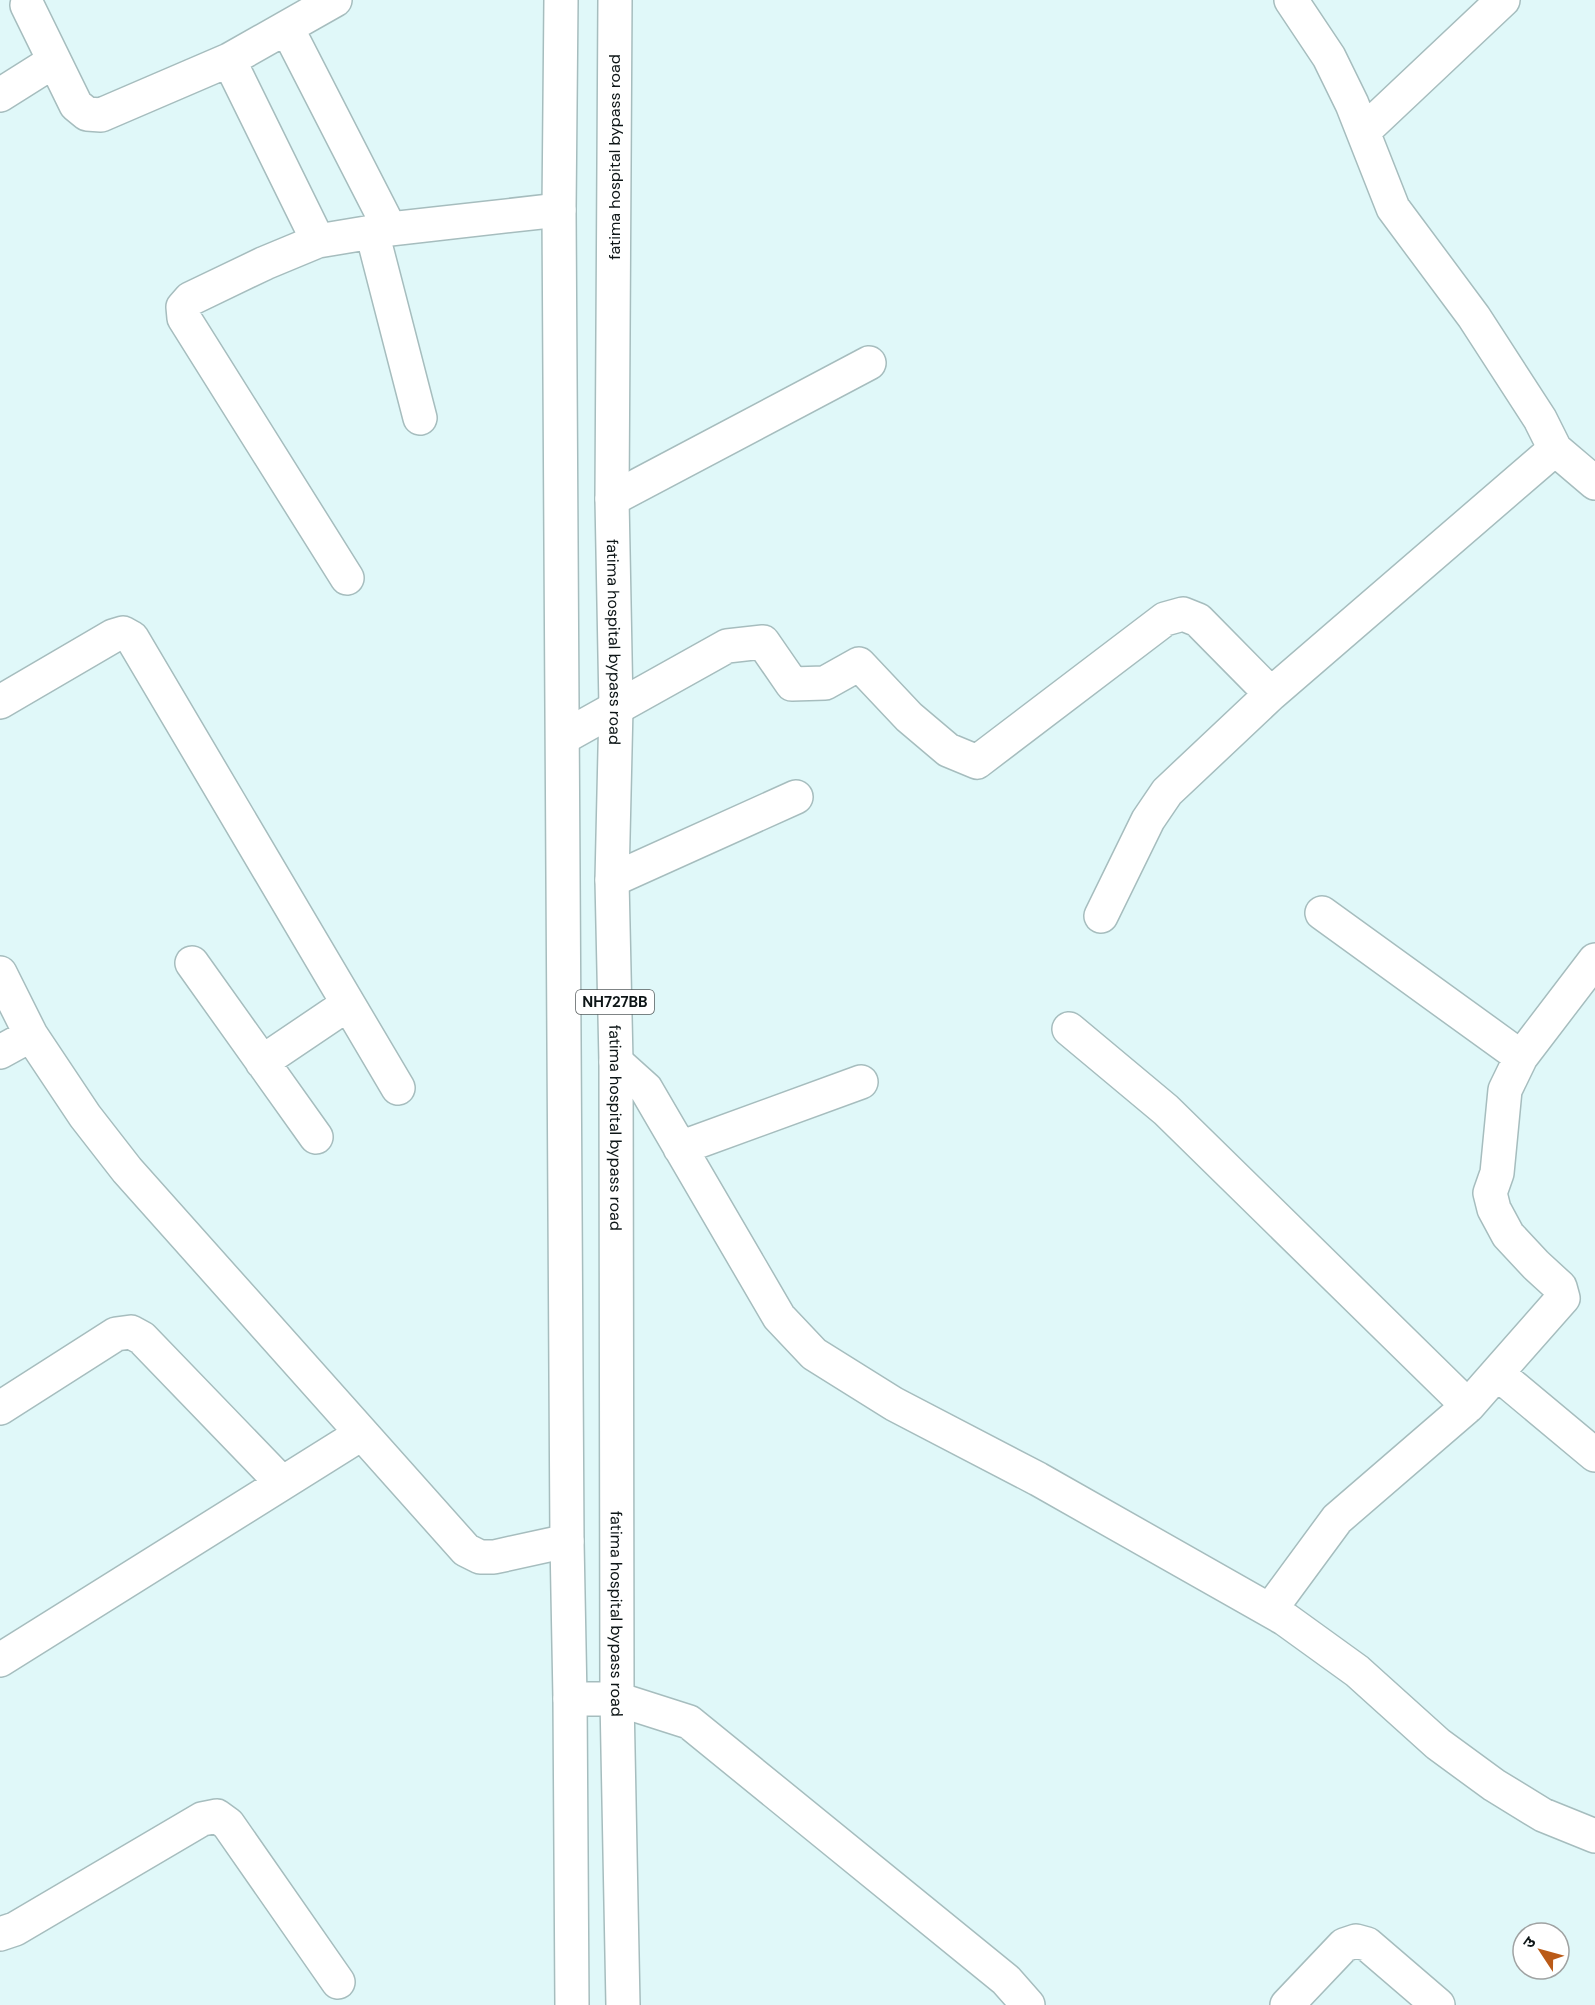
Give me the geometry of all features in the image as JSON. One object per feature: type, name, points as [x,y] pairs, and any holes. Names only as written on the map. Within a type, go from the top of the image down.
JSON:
[{"type":"main road","points":[[27,5],[76,105],[87,114],[101,115],[229,60],[335,0]]},
{"type":"main road","name":"NH727BB","points":[[561,0],[560,210],[567,1541],[573,2005]]},
{"type":"main road","name":"fatima hospital bypass road","points":[[615,0],[612,499],[616,707],[612,880],[616,1062],[617,1699],[623,2005]]},
{"type":"main road","points":[[1291,0],[1329,57],[1364,131],[1393,208],[1474,317],[1540,419],[1556,449],[1595,483]]},
{"type":"main road","points":[[1364,131],[1503,0]]},
{"type":"main road","points":[[286,28],[381,230],[420,418]]},
{"type":"main road","points":[[229,60],[318,241]]},
{"type":"main road","points":[[0,95],[54,61]]},
{"type":"main road","points":[[347,578],[184,318],[183,308],[190,299],[265,263],[318,241],[381,230],[560,210]]},
{"type":"main road","points":[[612,499],[868,363]]},
{"type":"main road","points":[[1101,916],[1148,820],[1167,792],[1271,694],[1556,449]]},
{"type":"main road","points":[[564,737],[727,646],[763,642],[792,684],[825,683],[860,664],[909,717],[948,750],[977,762],[1166,619],[1183,614],[1198,620],[1271,694]]},
{"type":"main road","points":[[0,702],[113,636],[123,633],[132,638],[398,1088]]},
{"type":"main road","points":[[612,880],[796,796]]},
{"type":"main road","points":[[1322,913],[1521,1057]]},
{"type":"main road","points":[[1270,1610],[1337,1519],[1468,1406],[1563,1298],[1560,1287],[1508,1235],[1494,1209],[1490,1193],[1497,1173],[1505,1090],[1521,1057],[1595,960]]},
{"type":"main road","points":[[192,963],[316,1137]]},
{"type":"main road","points":[[0,973],[31,1035],[85,1116],[127,1170],[466,1550],[480,1557],[494,1557],[567,1541]]},
{"type":"main road","points":[[262,1062],[348,1004]]},
{"type":"main road","points":[[1069,1029],[1175,1118],[1468,1406]]},
{"type":"main road","points":[[0,1052],[31,1035]]},
{"type":"main road","points":[[616,1062],[646,1089],[779,1317],[814,1354],[894,1404],[1038,1479],[1285,1619],[1357,1671],[1438,1744],[1494,1785],[1543,1815],[1595,1836]]},
{"type":"main road","points":[[680,1148],[861,1082]]},
{"type":"main road","points":[[0,1408],[116,1334],[131,1332],[142,1338],[282,1483]]},
{"type":"main road","points":[[1498,1374],[1595,1455]]},
{"type":"main road","points":[[0,1660],[361,1434]]},
{"type":"main road","points":[[570,1699],[617,1699],[689,1722],[1006,1980],[1028,2005]]},
{"type":"main road","points":[[0,1934],[15,1929],[202,1819],[217,1816],[228,1824],[338,1982]]},
{"type":"main road","points":[[1287,2005],[1344,1945],[1356,1941],[1367,1944],[1438,2005]]}]
